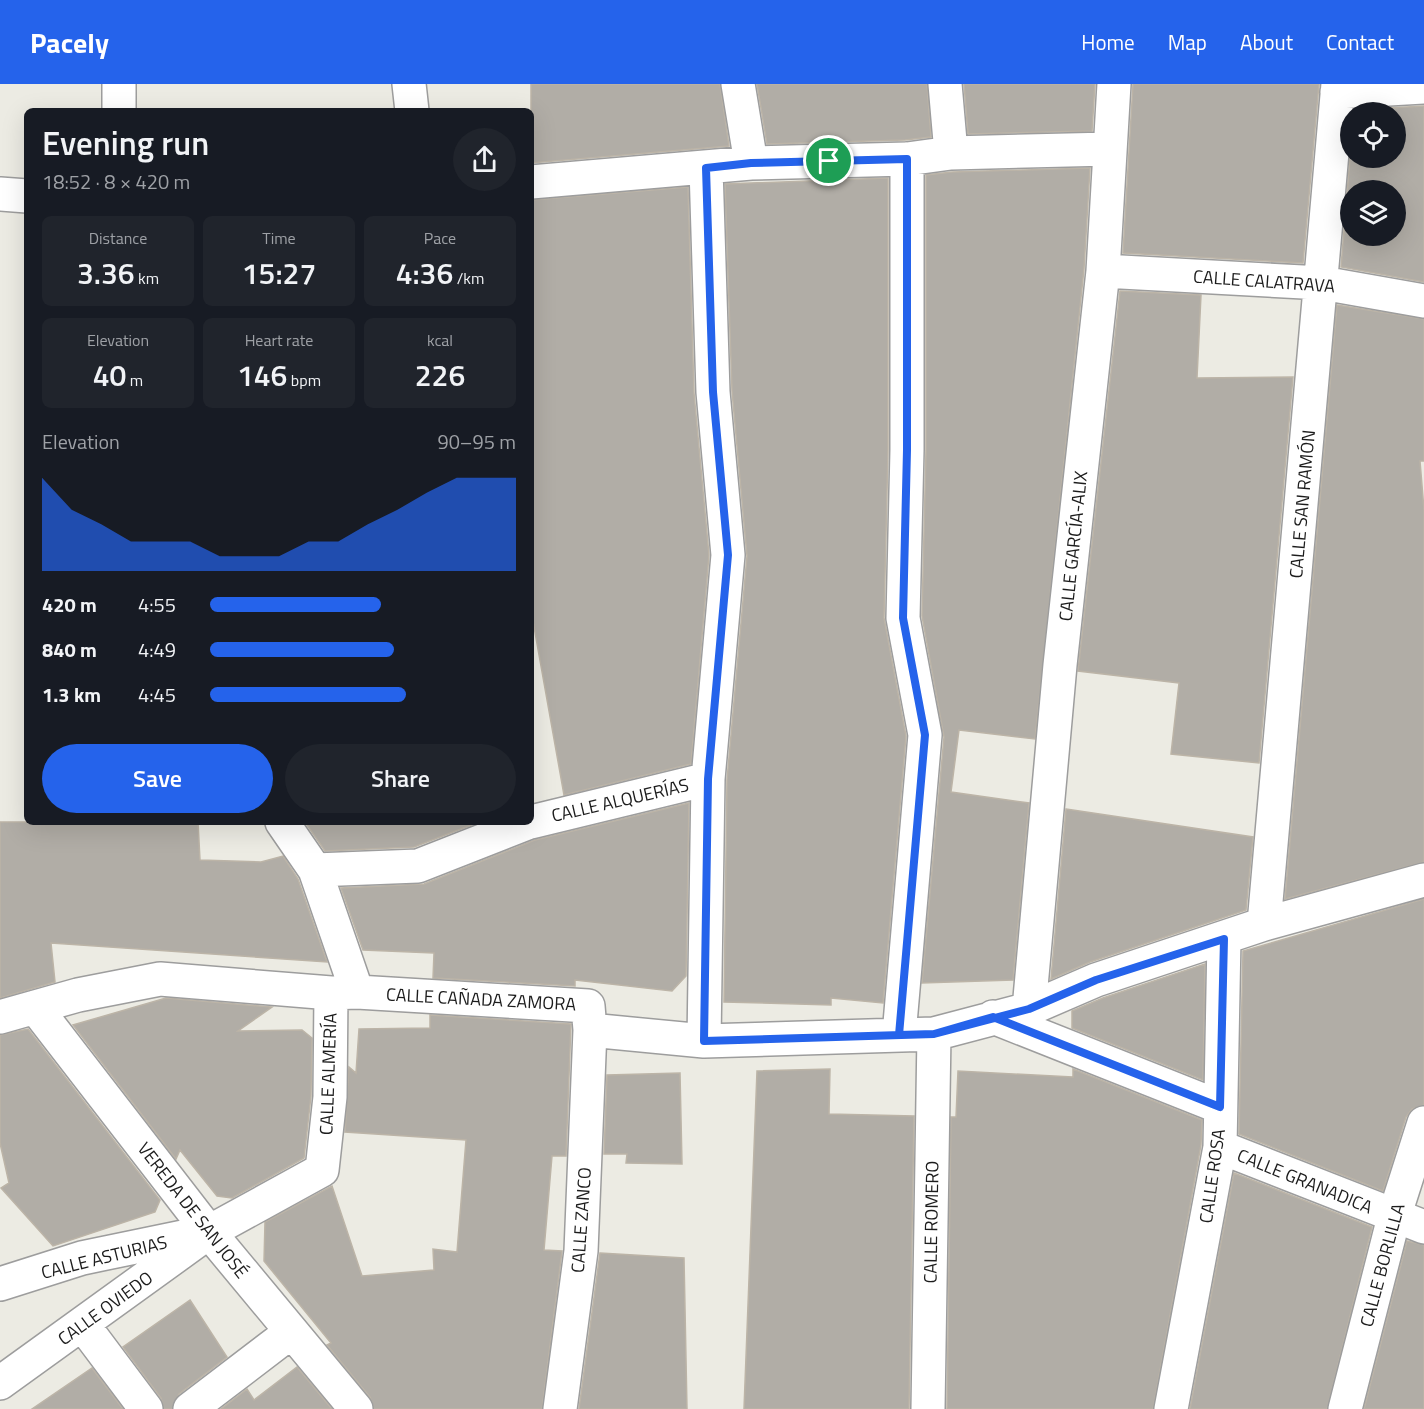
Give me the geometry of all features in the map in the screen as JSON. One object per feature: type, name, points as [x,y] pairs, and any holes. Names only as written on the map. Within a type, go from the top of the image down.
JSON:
[{"type":"street","points":[[119,84],[119,108]]},
{"type":"street","points":[[409,84],[411,108]]},
{"type":"street","points":[[738,84],[751,163]]},
{"type":"street","points":[[945,84],[951,153]]},
{"type":"street","name":"CALLE GARCÍA-ALIX","points":[[1029,1009],[1060,665],[1103,271],[1114,84]]},
{"type":"street","points":[[1337,88],[1424,87]]},
{"type":"street","name":"CALLE SAN RAMÓN","points":[[1264,924],[1322,284],[1337,88]]},
{"type":"street","points":[[534,182],[751,163],[907,159],[951,153],[1110,149]]},
{"type":"street","points":[[899,1035],[925,735],[903,618],[907,438],[907,159]]},
{"type":"street","points":[[704,1041],[708,779],[728,555],[713,392],[706,168]]},
{"type":"street","points":[[0,194],[24,196]]},
{"type":"street","name":"CALLE CALATRAVA","points":[[1103,271],[1322,284],[1424,301]]},
{"type":"street","name":"CALLE ALQUERÍAS","points":[[534,819],[708,779]]},
{"type":"street","points":[[284,825],[315,870],[344,992]]},
{"type":"street","name":"CALLE ALQUERÍAS","points":[[315,870],[418,866],[519,825]]},
{"type":"street","name":"CALLE CAÑADA ZAMORA","points":[[0,1017],[160,979],[588,1006],[590,1030],[704,1041],[934,1034],[1029,1009],[1096,980],[1264,924],[1424,880]]},
{"type":"street","name":"CALLE ROSA","points":[[1171,1409],[1220,1147],[1224,939]]},
{"type":"street","name":"CALLE ALMERÍA","points":[[209,1232],[322,1170],[344,992]]},
{"type":"street","name":"VEREDA DE SAN JOSÉ","points":[[36,1007],[209,1232],[356,1409]]},
{"type":"street","points":[[993,1017],[1220,1107]]},
{"type":"street","name":"CALLE ZANCO","points":[[560,1409],[581,1251],[590,1030]]},
{"type":"street","name":"CALLE ROMERO","points":[[928,1409],[934,1034]]},
{"type":"street","name":"CALLE BORLILLA","points":[[1345,1409],[1409,1222],[1424,1123]]},
{"type":"street","name":"CALLE GRANADICA","points":[[1220,1147],[1409,1222]]},
{"type":"street","name":"CALLE ASTURIAS","points":[[0,1284],[82,1258],[209,1232]]},
{"type":"street","name":"CALLE OVIEDO","points":[[0,1383],[209,1232]]},
{"type":"street","points":[[83,1325],[146,1409]]},
{"type":"street","points":[[190,1409],[291,1332]]},
{"type":"building","points":[[531,84],[720,84],[729,146],[534,163],[534,108],[531,108]]},
{"type":"building","points":[[757,84],[927,84],[931,137],[905,140],[767,144]]},
{"type":"building","points":[[964,84],[1095,84],[1092,131],[968,134]]},
{"type":"building","points":[[1133,84],[1319,84],[1303,263],[1123,253]]},
{"type":"building","points":[[1424,106],[1424,282],[1341,267],[1343,246],[1406,246],[1406,180],[1348,180],[1349,168],[1406,168],[1406,107]]},
{"type":"building","points":[[1090,168],[1084,269],[1035,739],[959,730],[951,792],[1029,803],[1013,980],[922,983],[944,737],[922,616],[926,450],[926,175],[952,172]]},
{"type":"building","points":[[888,178],[888,450],[884,618],[906,736],[883,1003],[831,998],[831,1005],[724,1002],[727,780],[747,556],[732,391],[725,184]]},
{"type":"building","points":[[688,187],[694,393],[709,555],[691,764],[564,795],[534,627],[534,200]]},
{"type":"building","points":[[1120,291],[1201,295],[1197,378],[1293,377],[1259,763],[1171,754],[1179,683],[1078,671]]},
{"type":"building","points":[[1337,305],[1424,319],[1424,461],[1420,461],[1424,510],[1424,862],[1285,899]]},
{"type":"building","points":[[689,803],[686,976],[672,991],[575,980],[575,986],[433,978],[434,953],[363,950],[341,888],[424,884],[535,840]]},
{"type":"building","points":[[1066,809],[1253,837],[1246,910],[1090,962],[1051,979]]},
{"type":"building","points":[[0,822],[24,822],[24,825],[198,825],[200,860],[261,862],[283,856],[298,879],[327,962],[51,943],[55,982],[0,998]]},
{"type":"building","points":[[307,825],[471,825],[414,847],[325,851]]},
{"type":"building","points":[[1424,899],[1424,1105],[1412,1109],[1406,1117],[1383,1191],[1239,1134],[1243,951]]},
{"type":"building","points":[[1205,964],[1203,1080],[1072,1028],[1072,1011],[1103,998]]},
{"type":"building","points":[[166,998],[272,1007],[238,1031],[302,1030],[312,1038],[311,1096],[304,1158],[232,1198],[217,1196],[180,1150],[176,1159],[73,1025]]},
{"type":"building","points":[[430,1015],[571,1024],[566,1156],[552,1156],[544,1250],[562,1251],[542,1409],[374,1409],[370,1397],[327,1345],[331,1343],[264,1261],[265,1222],[332,1186],[362,1276],[434,1270],[433,1249],[457,1252],[466,1140],[345,1132],[349,1067],[356,1073],[359,1029],[430,1028]]},
{"type":"building","points":[[28,1029],[160,1200],[155,1212],[53,1246],[1,1188],[9,1183],[0,1143],[0,1035]]},
{"type":"building","points":[[830,1069],[829,1114],[914,1116],[909,1409],[744,1409],[757,1071]]},
{"type":"building","points":[[1073,1069],[1202,1120],[1201,1145],[1153,1409],[947,1409],[951,1117],[956,1117],[958,1071],[1073,1077]]},
{"type":"building","points":[[680,1073],[682,1164],[626,1163],[627,1154],[604,1154],[607,1075]]},
{"type":"building","points":[[1234,1173],[1372,1227],[1327,1409],[1190,1409]]},
{"type":"building","points":[[1407,1241],[1424,1245],[1424,1409],[1364,1409]]},
{"type":"building","points":[[600,1253],[684,1258],[687,1409],[579,1409]]},
{"type":"building","points":[[190,1300],[227,1357],[179,1394],[172,1409],[164,1409],[161,1398],[123,1347]]},
{"type":"building","points":[[297,1367],[332,1409],[221,1409],[247,1389],[254,1400]]},
{"type":"building","points":[[92,1368],[123,1409],[32,1409]]},
{"type":"route","points":[[829,161],[751,163],[706,168],[713,392],[728,555],[708,779],[704,1041],[934,1034],[993,1017],[1220,1107],[1224,939],[1096,980],[1029,1009],[993,1017],[934,1034],[899,1035],[925,735],[903,618],[907,450],[907,159],[829,161]]}]
